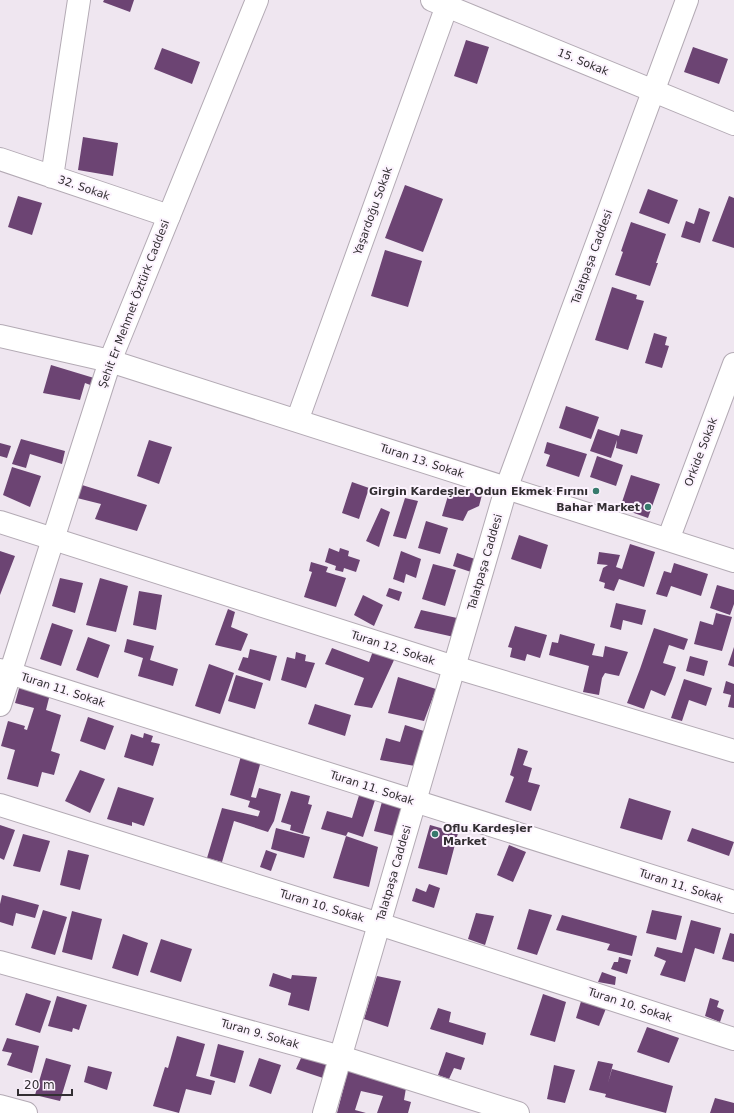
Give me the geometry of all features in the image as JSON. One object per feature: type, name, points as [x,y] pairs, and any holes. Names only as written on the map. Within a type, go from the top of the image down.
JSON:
[{"type":"street","points":[[52,177],[79,0]]},
{"type":"street","name":"Şehit Er Mehmet Öztürk Caddesi","points":[[0,705],[5,671],[52,540],[110,361],[257,0]]},
{"type":"street","name":"Talatpaşa Caddesi","points":[[324,1113],[506,488],[687,0]]},
{"type":"street","name":"15. Sokak","points":[[442,2],[734,124]]},
{"type":"street","name":"Yaşardoğu Sokak","points":[[297,421],[442,2]]},
{"type":"street","name":"32. Sokak","points":[[0,159],[169,216]]},
{"type":"street","name":"Turan 13. Sokak","points":[[0,336],[110,361],[734,562]]},
{"type":"street","name":"Orkide Sokak","points":[[668,540],[734,364]]},
{"type":"street","name":"Turan 12. Sokak","points":[[0,522],[52,540],[454,667],[734,751]]},
{"type":"street","name":"Turan 11. Sokak","points":[[5,671],[734,902]]},
{"type":"street","name":"Turan 10. Sokak","points":[[0,805],[379,924],[734,1039]]},
{"type":"street","name":"Turan 9. Sokak","points":[[0,962],[341,1057],[518,1113]]},
{"type":"street","points":[[0,1106],[26,1113]]},
{"type":"building","points":[[104,0],[134,0],[130,12],[103,2]]},
{"type":"building","points":[[466,40],[489,47],[477,84],[454,76]]},
{"type":"building","points":[[693,47],[728,59],[719,84],[684,72]]},
{"type":"building","points":[[162,48],[200,62],[192,84],[154,69]]},
{"type":"building","points":[[83,137],[118,143],[113,176],[78,170]]},
{"type":"building","points":[[405,185],[443,199],[423,252],[385,238]]},
{"type":"building","points":[[648,189],[678,200],[669,224],[639,213]]},
{"type":"building","points":[[18,196],[42,203],[32,235],[8,227]]},
{"type":"building","points":[[729,196],[734,198],[734,248],[712,241]]},
{"type":"building","points":[[699,208],[710,212],[700,243],[681,237],[686,221],[694,224]]},
{"type":"building","points":[[631,222],[666,234],[650,286],[615,275]]},
{"type":"building","points":[[385,250],[422,261],[408,307],[371,296]]},
{"type":"building","points":[[612,287],[637,295],[636,299],[644,301],[628,350],[595,340]]},
{"type":"building","points":[[654,333],[667,337],[665,345],[669,346],[662,368],[645,363]]},
{"type":"building","points":[[51,365],[94,378],[93,386],[85,383],[80,400],[43,393]]},
{"type":"building","points":[[566,406],[599,417],[591,439],[559,428]]},
{"type":"building","points":[[598,429],[619,436],[621,429],[643,435],[637,454],[616,448],[617,440],[611,458],[590,451]]},
{"type":"building","points":[[21,439],[65,451],[62,464],[30,454],[26,468],[12,464]]},
{"type":"building","points":[[149,440],[172,447],[159,484],[137,476]]},
{"type":"building","points":[[547,442],[587,454],[579,477],[546,466],[550,455],[544,453]]},
{"type":"building","points":[[0,443],[11,446],[7,458],[0,456]]},
{"type":"building","points":[[597,456],[623,465],[616,486],[590,477]]},
{"type":"building","points":[[12,467],[41,476],[30,507],[3,495]]},
{"type":"building","points":[[631,475],[660,484],[648,518],[620,508]]},
{"type":"building","points":[[352,482],[369,488],[359,519],[342,513]]},
{"type":"building","points":[[82,485],[147,505],[137,531],[95,519],[101,504],[77,498]]},
{"type":"building","points":[[450,489],[482,495],[479,506],[468,511],[463,521],[442,516]]},
{"type":"building","points":[[405,498],[418,501],[406,539],[393,536]]},
{"type":"building","points":[[381,508],[390,512],[379,547],[366,541]]},
{"type":"building","points":[[426,521],[448,528],[440,554],[418,548]]},
{"type":"building","points":[[519,535],[548,545],[541,569],[511,559]]},
{"type":"building","points":[[630,544],[655,552],[644,587],[619,579],[614,591],[604,588],[605,583],[599,581],[603,568],[608,565],[597,564],[599,552],[620,555],[616,567],[622,569]]},
{"type":"building","points":[[329,548],[339,552],[340,548],[349,551],[348,556],[360,560],[356,572],[344,568],[343,572],[335,570],[336,566],[325,562]]},
{"type":"building","points":[[0,551],[15,556],[0,595]]},
{"type":"building","points":[[401,551],[421,559],[416,578],[406,574],[404,583],[393,579]]},
{"type":"building","points":[[457,553],[475,559],[471,572],[453,566]]},
{"type":"building","points":[[311,562],[328,567],[326,572],[346,578],[336,607],[304,597],[312,572],[309,571]]},
{"type":"building","points":[[674,563],[708,574],[701,596],[671,586],[667,597],[656,594],[664,571],[671,573]]},
{"type":"building","points":[[433,564],[456,570],[445,606],[422,599]]},
{"type":"building","points":[[60,578],[83,583],[75,613],[52,606]]},
{"type":"building","points":[[100,578],[128,586],[116,632],[86,625]]},
{"type":"building","points":[[717,585],[734,590],[734,604],[730,615],[710,608]]},
{"type":"building","points":[[389,588],[402,592],[399,601],[386,596]]},
{"type":"building","points":[[139,591],[162,595],[156,630],[133,625]]},
{"type":"building","points":[[363,595],[383,605],[374,626],[354,615]]},
{"type":"building","points":[[616,603],[646,610],[642,625],[623,620],[621,630],[610,627]]},
{"type":"building","points":[[228,609],[235,612],[231,627],[248,634],[241,651],[215,645]]},
{"type":"building","points":[[421,610],[457,618],[454,637],[414,628]]},
{"type":"building","points":[[716,613],[732,617],[722,651],[694,644],[700,621],[713,625]]},
{"type":"building","points":[[52,623],[73,630],[61,666],[40,659]]},
{"type":"building","points":[[515,626],[547,635],[540,658],[527,654],[525,661],[510,657],[512,648],[508,647]]},
{"type":"building","points":[[654,628],[688,639],[684,650],[669,645],[663,663],[676,667],[672,679],[665,696],[651,690],[644,709],[627,703]]},
{"type":"building","points":[[560,634],[595,644],[592,655],[603,657],[605,646],[628,652],[619,676],[605,673],[602,678],[599,695],[583,692],[589,666],[549,655],[552,642],[558,643]]},
{"type":"building","points":[[88,637],[110,645],[98,678],[76,670]]},
{"type":"building","points":[[127,639],[154,646],[150,660],[178,669],[173,686],[138,676],[143,658],[124,652]]},
{"type":"building","points":[[734,647],[734,667],[728,665]]},
{"type":"building","points":[[332,648],[369,662],[373,651],[394,660],[372,708],[354,705],[364,678],[325,664]]},
{"type":"building","points":[[250,649],[277,656],[270,681],[238,670],[243,657],[248,658]]},
{"type":"building","points":[[296,652],[306,655],[305,661],[315,663],[306,688],[281,680],[287,657],[295,659]]},
{"type":"building","points":[[690,656],[708,661],[704,676],[686,671]]},
{"type":"building","points":[[209,664],[234,673],[220,714],[195,706]]},
{"type":"building","points":[[236,675],[263,683],[255,709],[228,701]]},
{"type":"building","points":[[398,677],[436,689],[424,721],[388,713]]},
{"type":"building","points":[[684,679],[712,688],[706,706],[689,700],[682,721],[671,718]]},
{"type":"building","points":[[726,681],[734,684],[734,708],[728,707],[731,695],[723,693]]},
{"type":"building","points":[[20,685],[50,694],[46,710],[61,715],[51,751],[60,754],[54,775],[42,772],[38,787],[7,779],[15,750],[1,746],[8,721],[25,726],[24,729],[27,730],[34,708],[15,703]]},
{"type":"building","points":[[315,704],[351,715],[345,736],[308,724]]},
{"type":"building","points":[[88,717],[114,726],[105,750],[80,741]]},
{"type":"building","points":[[405,725],[427,732],[415,766],[380,760],[386,738],[400,742]]},
{"type":"building","points":[[144,733],[153,736],[151,742],[160,744],[153,766],[124,757],[131,734],[143,738]]},
{"type":"building","points":[[518,748],[528,751],[523,765],[532,768],[528,782],[540,785],[531,811],[505,802],[514,777],[510,775]]},
{"type":"building","points":[[241,756],[261,761],[251,797],[256,798],[259,788],[281,794],[274,821],[268,832],[234,821],[222,862],[207,858],[222,808],[258,817],[260,811],[248,807],[250,801],[230,795]]},
{"type":"building","points":[[80,770],[105,779],[90,813],[65,801]]},
{"type":"building","points":[[118,787],[154,798],[144,826],[132,822],[132,826],[107,819]]},
{"type":"building","points":[[361,789],[377,794],[363,837],[348,832],[346,836],[321,829],[327,811],[352,818]]},
{"type":"building","points":[[291,791],[310,796],[308,804],[312,805],[303,834],[290,830],[291,825],[281,822]]},
{"type":"building","points":[[383,798],[404,804],[394,836],[374,831]]},
{"type":"building","points":[[629,798],[671,811],[662,840],[620,828]]},
{"type":"building","points":[[0,825],[15,830],[4,860],[0,858]]},
{"type":"building","points":[[430,825],[458,833],[447,875],[418,868]]},
{"type":"building","points":[[276,828],[310,837],[304,858],[271,849]]},
{"type":"building","points":[[692,828],[734,842],[729,856],[687,841]]},
{"type":"building","points":[[23,834],[50,841],[40,872],[13,866]]},
{"type":"building","points":[[346,836],[378,847],[369,887],[333,878]]},
{"type":"building","points":[[509,845],[526,852],[513,882],[497,875]]},
{"type":"building","points":[[68,850],[89,855],[80,890],[60,885]]},
{"type":"building","points":[[266,850],[277,854],[271,871],[260,867]]},
{"type":"building","points":[[429,884],[440,888],[434,908],[412,901],[416,888],[426,892]]},
{"type":"building","points":[[2,895],[39,905],[35,918],[16,913],[13,926],[0,922],[0,904]]},
{"type":"building","points":[[529,909],[552,915],[537,955],[517,949]]},
{"type":"building","points":[[43,910],[67,917],[55,955],[31,948]]},
{"type":"building","points":[[652,910],[682,916],[676,940],[646,933]]},
{"type":"building","points":[[72,911],[102,919],[92,960],[62,952]]},
{"type":"building","points":[[476,913],[494,916],[485,945],[468,939]]},
{"type":"building","points":[[562,915],[637,936],[632,956],[607,950],[610,944],[556,930]]},
{"type":"building","points":[[691,920],[721,928],[714,954],[695,948],[685,982],[660,975],[666,961],[654,956],[657,947],[682,953]]},
{"type":"building","points":[[730,933],[734,934],[734,962],[722,959]]},
{"type":"building","points":[[123,934],[148,943],[138,976],[112,968]]},
{"type":"building","points":[[161,939],[192,949],[181,982],[150,972]]},
{"type":"building","points":[[619,957],[631,960],[627,974],[611,969],[614,962],[618,962]]},
{"type":"building","points":[[602,972],[616,977],[615,985],[598,982]]},
{"type":"building","points":[[273,973],[291,979],[292,975],[317,977],[309,1011],[288,1005],[291,993],[269,986]]},
{"type":"building","points":[[377,976],[401,981],[388,1027],[364,1019]]},
{"type":"building","points":[[26,993],[51,1001],[40,1033],[15,1025]]},
{"type":"building","points":[[543,994],[566,1002],[555,1042],[530,1035]]},
{"type":"building","points":[[57,996],[87,1005],[79,1030],[73,1028],[72,1032],[48,1026]]},
{"type":"building","points":[[582,998],[607,1006],[599,1026],[576,1018]]},
{"type":"building","points":[[710,998],[719,1001],[717,1007],[724,1010],[720,1022],[705,1016]]},
{"type":"building","points":[[438,1008],[451,1012],[449,1022],[486,1033],[483,1045],[430,1029]]},
{"type":"building","points":[[647,1027],[679,1038],[669,1063],[637,1052]]},
{"type":"building","points":[[177,1036],[205,1044],[196,1076],[215,1081],[211,1095],[186,1089],[179,1113],[153,1106],[165,1067],[168,1068]]},
{"type":"building","points":[[7,1038],[39,1046],[32,1073],[7,1065],[12,1053],[2,1051]]},
{"type":"building","points":[[218,1044],[244,1051],[235,1083],[210,1076]]},
{"type":"building","points":[[446,1052],[465,1058],[461,1070],[454,1068],[449,1079],[438,1075]]},
{"type":"building","points":[[302,1056],[327,1064],[323,1078],[296,1069]]},
{"type":"building","points":[[46,1058],[71,1065],[60,1101],[35,1095]]},
{"type":"building","points":[[259,1058],[281,1065],[271,1094],[249,1086]]},
{"type":"building","points":[[598,1061],[613,1064],[608,1083],[612,1069],[673,1086],[666,1113],[605,1097],[606,1094],[589,1090]]},
{"type":"building","points":[[554,1065],[575,1070],[565,1103],[547,1099]]},
{"type":"building","points":[[88,1066],[112,1072],[107,1090],[84,1082]]},
{"type":"building","points":[[348,1071],[406,1088],[404,1100],[411,1102],[408,1113],[377,1113],[383,1096],[361,1091],[355,1110],[366,1113],[337,1113]]},
{"type":"building","points":[[715,1098],[734,1103],[734,1113],[710,1113]]},
{"type":"place","name":"Girgin Kardeşler Odun Ekmek Fırını","points":[[596,491]]},
{"type":"place","name":"Bahar Market","points":[[648,507]]},
{"type":"place","name":"Oflu Kardeşler Market","points":[[435,834]]}]
